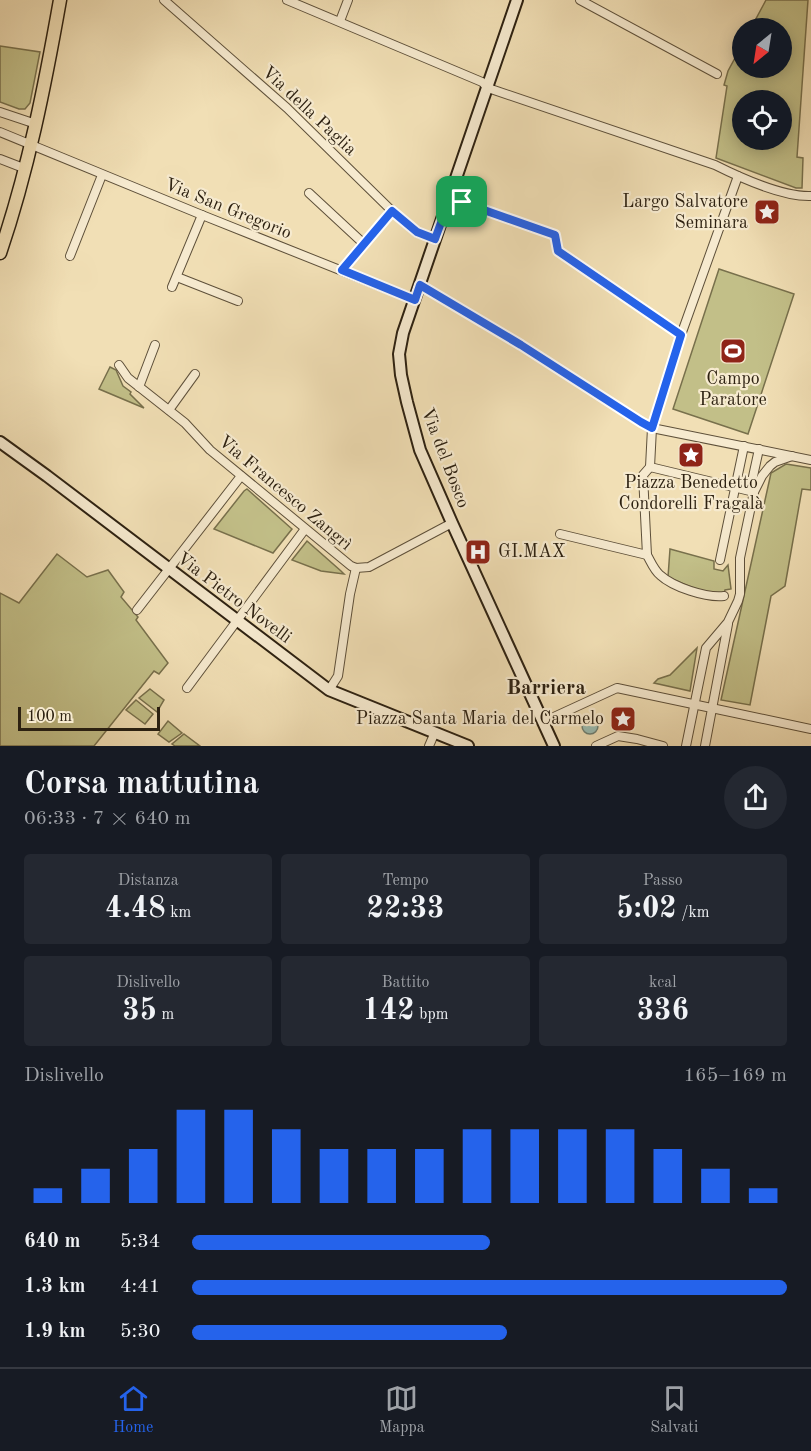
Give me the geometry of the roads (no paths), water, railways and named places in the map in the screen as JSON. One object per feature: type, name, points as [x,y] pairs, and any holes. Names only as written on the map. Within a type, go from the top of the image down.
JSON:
[{"type":"main road","points":[[0,253],[26,169],[60,0]]},
{"type":"main road","name":"Via del Bosco","points":[[517,0],[403,333],[399,354],[406,402],[420,450],[554,746]]},
{"type":"main road","name":"Via Pietro Novelli","points":[[0,442],[329,690],[468,746]]},
{"type":"street","name":"Via della Paglia","points":[[164,0],[287,108],[392,211],[417,232],[435,239]]},
{"type":"street","points":[[287,0],[482,82],[488,88],[715,165],[791,195],[811,196]]},
{"type":"street","points":[[340,21],[348,0]]},
{"type":"street","points":[[580,0],[717,74]]},
{"type":"street","points":[[0,111],[36,124]]},
{"type":"street","name":"Via San Gregorio","points":[[0,132],[415,300]]},
{"type":"street","points":[[0,159],[26,169]]},
{"type":"street","points":[[70,256],[102,175]]},
{"type":"street","points":[[724,596],[708,596],[694,592],[657,573],[647,555],[643,475],[651,468],[652,428],[681,335],[738,176]]},
{"type":"street","points":[[309,193],[364,244]]},
{"type":"street","points":[[450,198],[555,235],[558,251],[681,335]]},
{"type":"street","points":[[342,270],[392,211]]},
{"type":"street","points":[[172,287],[202,215]]},
{"type":"street","points":[[177,277],[238,301]]},
{"type":"street","points":[[420,285],[521,345],[652,428],[811,460]]},
{"type":"street","points":[[139,387],[155,345]]},
{"type":"street","name":"Via Francesco Zangrì","points":[[118,365],[128,378],[186,423],[210,450],[345,562],[357,568],[369,567],[452,523]]},
{"type":"street","points":[[170,410],[195,374]]},
{"type":"street","points":[[720,560],[744,446]]},
{"type":"street","points":[[754,492],[752,481],[759,449]]},
{"type":"street","points":[[686,746],[706,648],[728,622],[740,594],[740,558],[754,492],[770,466],[793,456]]},
{"type":"street","points":[[651,468],[754,492]]},
{"type":"street","points":[[137,610],[242,476]]},
{"type":"street","points":[[187,688],[305,529]]},
{"type":"street","points":[[560,534],[647,555]]},
{"type":"street","points":[[329,690],[338,676],[350,594],[357,568]]},
{"type":"street","points":[[705,746],[728,622]]},
{"type":"street","points":[[543,722],[617,688],[811,729]]},
{"type":"street","points":[[429,746],[435,732]]},
{"type":"street","points":[[596,746],[618,736],[663,746]]},
{"type":"water","points":[[587,718],[593,718],[598,726],[596,732],[587,734],[582,729],[582,723]]},
{"type":"place","name":"Largo Salvatore Seminara","points":[[767,212]]},
{"type":"place","name":"Campo Paratore","points":[[733,351]]},
{"type":"place","name":"Piazza Benedetto Condorelli Fragalà","points":[[691,455]]},
{"type":"place","name":"GI.MAX","points":[[478,552]]},
{"type":"place","name":"Piazza Santa Maria del Carmelo","points":[[623,719]]},
{"type":"district","name":"Barriera","points":[[546,688]]}]
